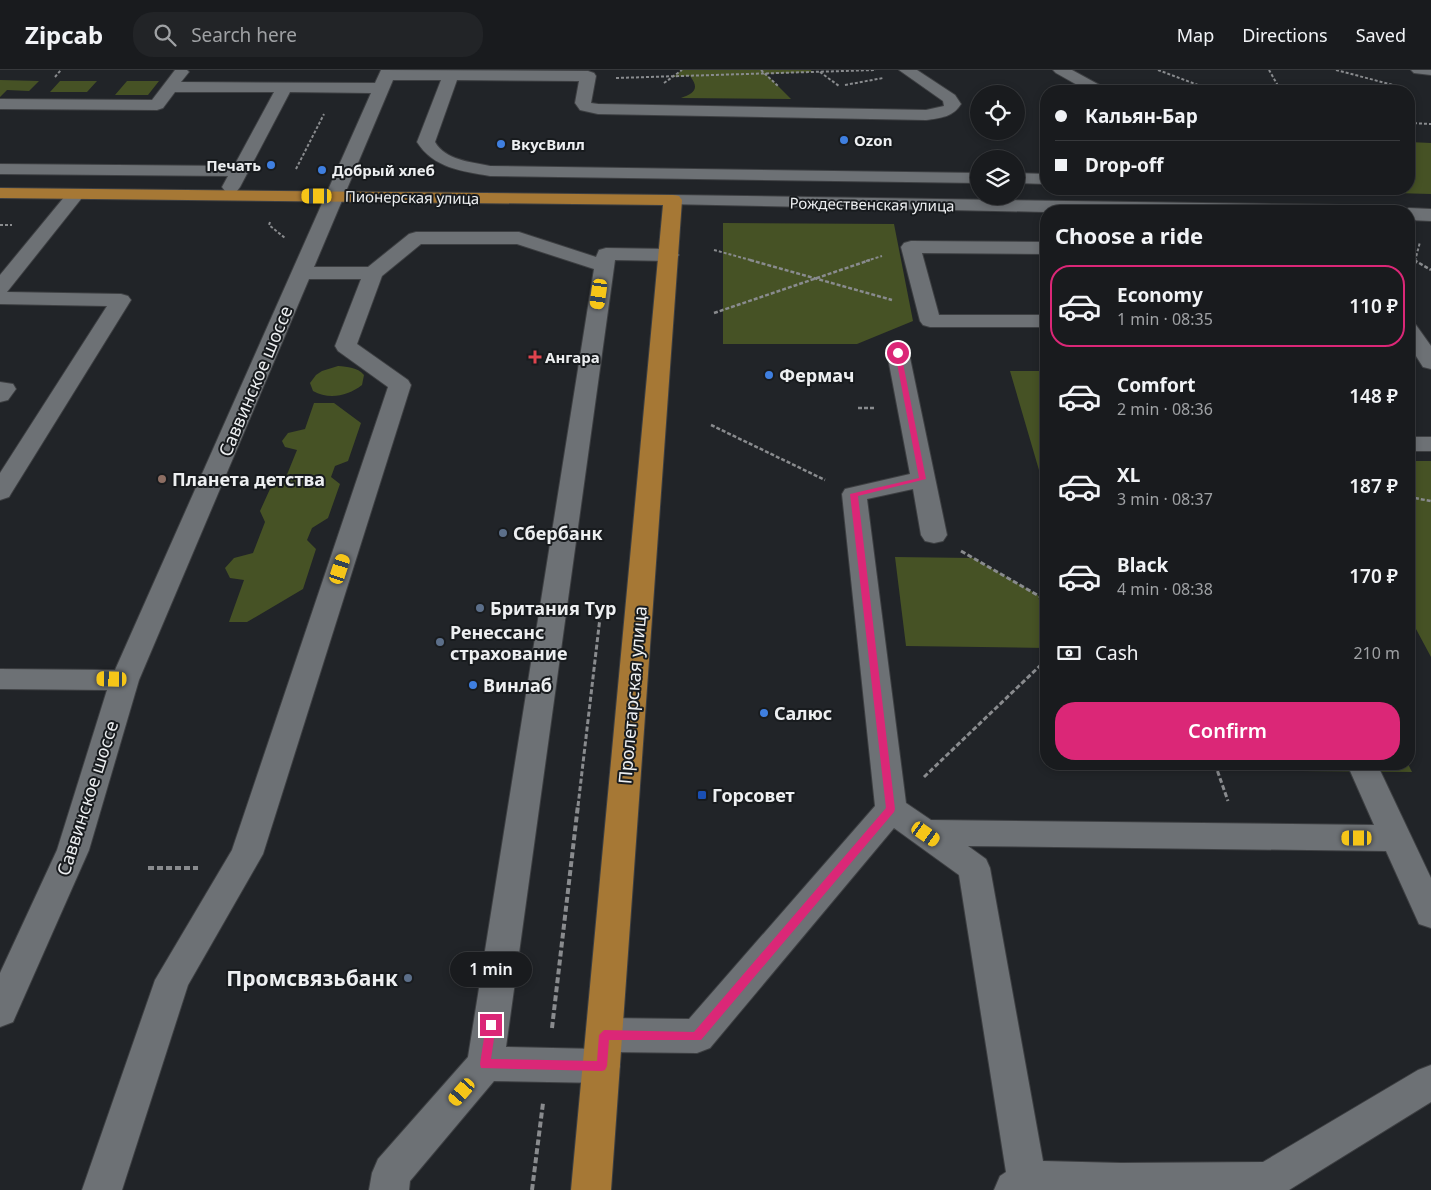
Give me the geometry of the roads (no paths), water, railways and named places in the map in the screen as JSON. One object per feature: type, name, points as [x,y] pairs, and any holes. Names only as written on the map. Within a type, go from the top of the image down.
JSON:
[{"type":"main road","name":"Пионерская улица","points":[[0,193],[283,196],[330,207],[673,200]]},
{"type":"main road","name":"Пролетарская улица","points":[[591,1190],[673,200]]},
{"type":"street","points":[[0,104],[157,105],[183,70]]},
{"type":"street","points":[[170,87],[337,88],[386,78],[452,72],[588,75],[583,103],[586,107],[598,109],[926,115],[941,113],[950,109],[952,104],[949,98],[907,70]]},
{"type":"street","points":[[1061,70],[1088,85]]},
{"type":"street","points":[[1419,70],[1431,70]]},
{"type":"street","points":[[452,72],[426,142],[428,148],[444,159],[482,170],[970,178]]},
{"type":"street","name":"Саввинское шоссе","points":[[0,1011],[73,850],[125,680],[386,78]]},
{"type":"street","points":[[227,195],[285,88]]},
{"type":"street","points":[[0,169],[240,171]]},
{"type":"street","points":[[1025,178],[1040,178]]},
{"type":"street","points":[[0,288],[76,194]]},
{"type":"street","name":"Рождественская улица","points":[[673,200],[1040,206]]},
{"type":"street","points":[[1415,214],[1431,215]]},
{"type":"street","points":[[102,1190],[172,980],[247,854],[400,385],[346,346],[373,273],[416,238],[519,238],[603,266]]},
{"type":"street","points":[[1040,248],[911,247],[930,321],[1040,321]]},
{"type":"street","points":[[389,1190],[392,1173],[485,1064],[606,254],[669,255]]},
{"type":"street","points":[[301,272],[373,273]]},
{"type":"street","points":[[0,298],[120,300],[0,492]]},
{"type":"street","points":[[1415,342],[1421,354]]},
{"type":"street","points":[[898,353],[934,535]]},
{"type":"street","points":[[0,389],[5,389],[0,395]]},
{"type":"street","points":[[1415,444],[1431,444]]},
{"type":"street","points":[[485,1064],[547,1065],[603,1050],[697,1036],[890,809],[854,494],[923,479]]},
{"type":"street","points":[[0,678],[125,680]]},
{"type":"street","points":[[1365,770],[1431,914]]},
{"type":"street","points":[[890,809],[974,868],[1021,1185],[1267,1181],[1431,1082]]},
{"type":"street","points":[[926,834],[1396,838]]},
{"type":"place","name":"Ozon","points":[[844,140]]},
{"type":"place","name":"ВкусВилл","points":[[501,144]]},
{"type":"place","name":"Печать","points":[[271,165]]},
{"type":"place","name":"Добрый хлеб","points":[[322,170]]},
{"type":"place","name":"Ангара","points":[[535,357]]},
{"type":"place","name":"Фермач","points":[[769,375]]},
{"type":"place","name":"Планета детства","points":[[162,479]]},
{"type":"place","name":"Сбербанк","points":[[503,533]]},
{"type":"place","name":"Британия Тур","points":[[480,608]]},
{"type":"place","name":"Ренессанс страхование","points":[[440,642]]},
{"type":"place","name":"Винлаб","points":[[473,685]]},
{"type":"place","name":"Салюс","points":[[764,713]]},
{"type":"place","name":"Горсовет","points":[[702,795]]},
{"type":"place","name":"Промсвязьбанк","points":[[408,978]]}]
